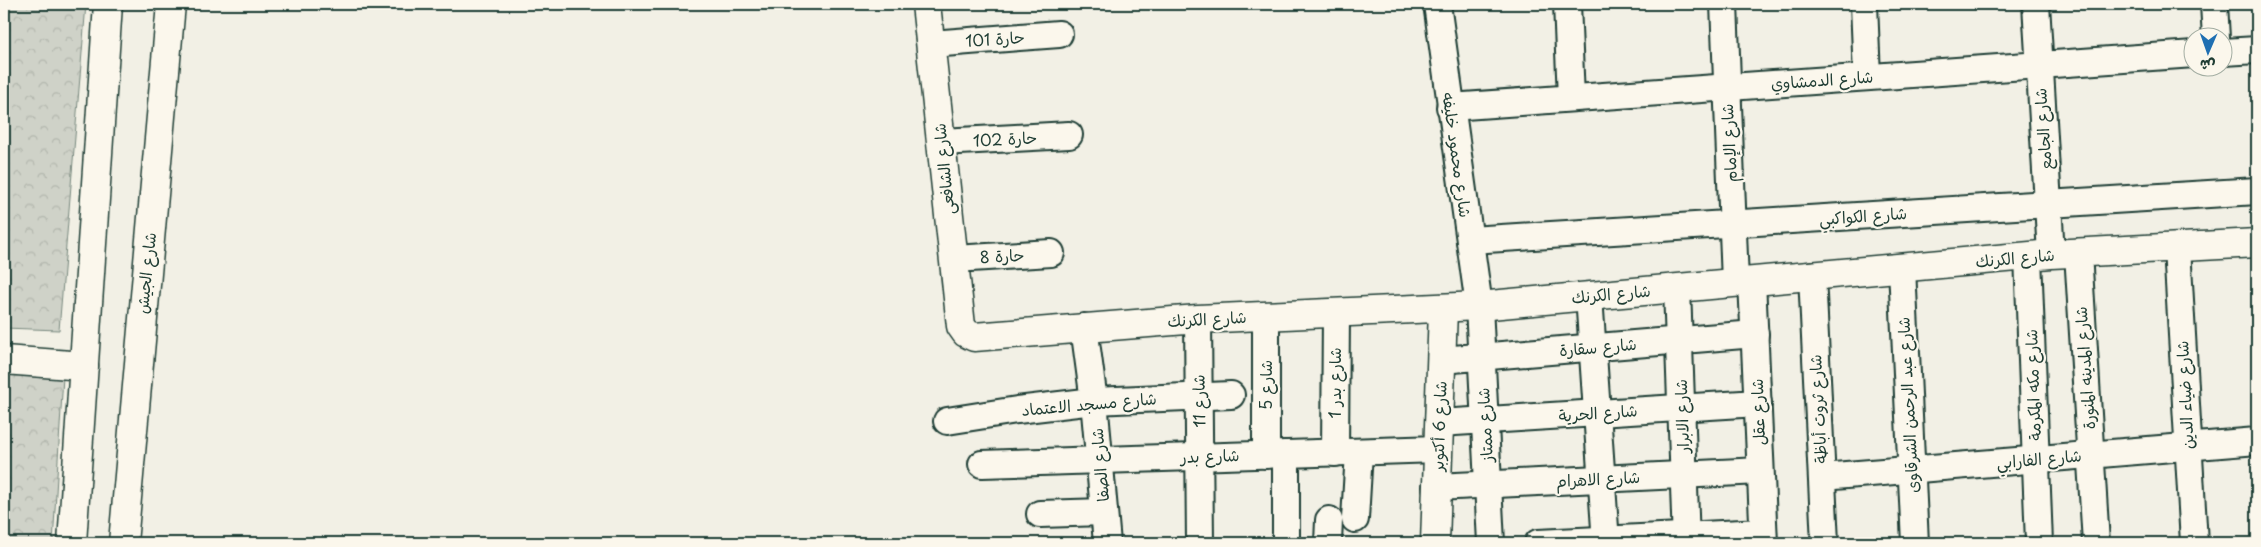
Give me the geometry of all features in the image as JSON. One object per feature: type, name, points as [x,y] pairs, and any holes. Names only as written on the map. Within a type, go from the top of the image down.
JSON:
[{"type":"street","points":[[72,543],[108,4]]},
{"type":"street","name":"شارع الجيش","points":[[123,543],[171,4]]},
{"type":"street","name":"شارع الشافعى","points":[[926,4],[961,326],[966,333]]},
{"type":"street","name":"شارع محمود خليفه","points":[[1437,4],[1479,306]]},
{"type":"street","points":[[1567,4],[1571,98]]},
{"type":"street","name":"شارع الإمام","points":[[1724,4],[1733,224],[1744,281]]},
{"type":"street","points":[[1864,4],[1868,77]]},
{"type":"street","name":"شارع الجامع","points":[[2036,4],[2038,65],[2052,254]]},
{"type":"street","points":[[2214,4],[2215,28]]},
{"type":"street","name":"حارة 101","points":[[931,44],[1059,34]]},
{"type":"street","points":[[2234,51],[2257,50]]},
{"type":"street","name":"شارع الدمشاوي","points":[[1450,107],[2184,55]]},
{"type":"street","name":"حارة 102","points":[[941,142],[1069,136]]},
{"type":"street","name":"شارع الكواكبي","points":[[1470,240],[2257,192]]},
{"type":"street","name":"شارع الكرنك","points":[[966,333],[974,337],[982,337],[1198,319],[1443,309],[2052,254],[2257,243]]},
{"type":"street","name":"شارع ضياء الدين","points":[[2177,248],[2194,543]]},
{"type":"street","name":"حارة 8","points":[[954,259],[1050,253]]},
{"type":"street","name":"شارع المدينه المنورة","points":[[2052,254],[2090,455],[2096,543]]},
{"type":"street","name":"شارع مكه المكرمة","points":[[2039,543],[2036,459],[2052,254]]},
{"type":"street","name":"شارع عبد الرحمن الشرقاوى","points":[[1902,268],[1915,543]]},
{"type":"street","name":"شارع ثروت أباظة","points":[[1812,275],[1824,543]]},
{"type":"street","name":"شارع عقل","points":[[1744,281],[1755,334],[1763,537]]},
{"type":"street","name":"شارع الابرار","points":[[1677,288],[1686,539]]},
{"type":"street","points":[[1589,296],[1606,542]]},
{"type":"street","name":"شارع ممتاز","points":[[1479,306],[1491,543]]},
{"type":"street","name":"شارع 6 أكتوبر","points":[[1435,543],[1443,309]]},
{"type":"street","name":"شارع بدر 1","points":[[1336,313],[1347,452],[1356,519]]},
{"type":"street","name":"شارع 5","points":[[1266,316],[1276,454],[1286,543]]},
{"type":"street","name":"شارع 11","points":[[1198,319],[1200,543]]},
{"type":"street","name":"شارع الصفا","points":[[1084,327],[1094,401],[1106,543]]},
{"type":"street","name":"شارع سقارة","points":[[1441,360],[1755,334]]},
{"type":"street","points":[[4,360],[84,366]]},
{"type":"street","name":"شارع مسجد الاعتماد","points":[[947,421],[1094,401],[1231,395]]},
{"type":"street","name":"شارع الحرية","points":[[1438,436],[1485,420],[1758,403]]},
{"type":"street","name":"شارع بدر","points":[[982,464],[1347,452],[1438,436]]},
{"type":"street","name":"شارع الفارابي","points":[[1822,477],[2257,441]]},
{"type":"street","name":"شارع الاهرام","points":[[1436,487],[1760,472]]},
{"type":"street","points":[[1040,514],[1104,512]]},
{"type":"street","points":[[1538,543],[1763,537]]},
{"type":"green space","points":[[5,4],[86,4],[59,330],[4,328]]},
{"type":"green space","points":[[4,375],[63,376],[53,543],[4,543]]}]
